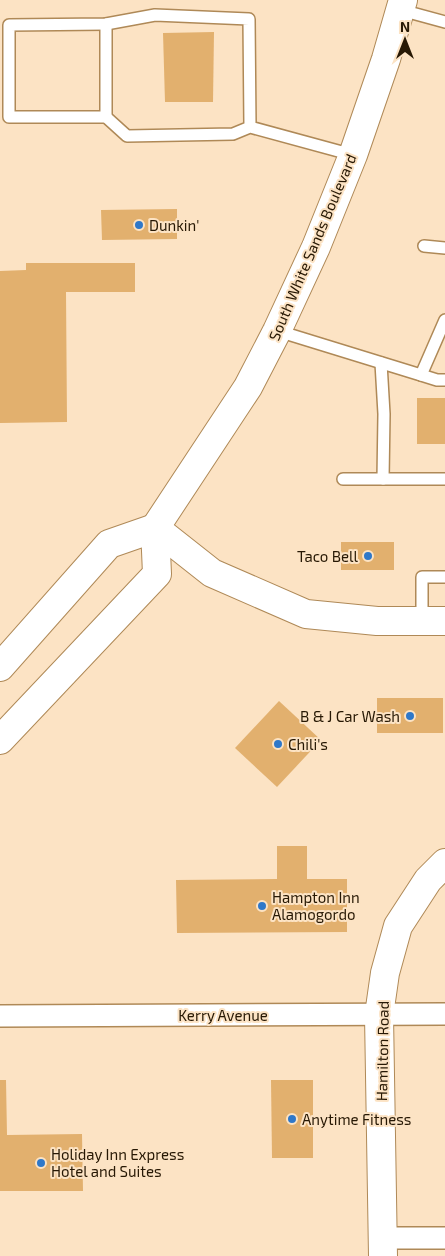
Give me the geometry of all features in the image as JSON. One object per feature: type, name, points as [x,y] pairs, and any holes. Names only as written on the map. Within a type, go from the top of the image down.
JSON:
[{"type":"main road","name":"South White Sands Boulevard","points":[[156,528],[248,387],[277,331],[316,246],[353,155],[386,59],[402,5]]},
{"type":"main road","points":[[156,528],[212,573],[306,614],[377,621],[433,621]]},
{"type":"main road","points":[[0,667],[109,544],[156,528]]},
{"type":"main road","points":[[0,740],[157,574],[156,528]]},
{"type":"main road","points":[[377,621],[403,637],[445,639]]},
{"type":"main road","name":"Hamilton Road","points":[[382,1247],[379,1015],[385,973],[398,926],[428,880],[445,864]]},
{"type":"street","name":"Kerry Avenue","points":[[0,1016],[445,1014]]},
{"type":"street","points":[[382,1247],[445,1238]]},
{"type":"lane","points":[[402,5],[445,22]]},
{"type":"lane","points":[[250,126],[249,19],[155,15],[106,24],[9,26],[9,117],[106,117],[127,136],[233,134],[250,126],[353,155]]},
{"type":"lane","points":[[106,24],[106,117]]},
{"type":"lane","points":[[424,246],[445,248]]},
{"type":"lane","points":[[421,375],[445,320]]},
{"type":"lane","points":[[277,331],[421,375],[445,380]]},
{"type":"lane","points":[[381,363],[384,414],[383,479]]},
{"type":"lane","points":[[343,479],[445,479]]},
{"type":"lane","points":[[433,621],[422,577],[445,577]]},
{"type":"building","points":[[214,32],[213,102],[165,102],[163,33]]},
{"type":"building","name":"Dunkin'","points":[[177,209],[177,239],[102,240],[101,210]]},
{"type":"building","points":[[26,263],[135,263],[135,292],[66,292],[67,422],[0,423],[0,271],[26,270]]},
{"type":"building","points":[[417,398],[445,398],[445,444],[417,444]]},
{"type":"building","name":"Taco Bell","points":[[341,542],[394,542],[394,570],[341,570]]},
{"type":"building","name":"B & J Car Wash","points":[[377,698],[443,698],[443,733],[377,733]]},
{"type":"building","name":"Chili's","points":[[279,701],[321,740],[277,787],[235,748]]},
{"type":"building","name":"Hampton Inn Alamogordo","points":[[277,846],[307,846],[307,879],[347,879],[347,932],[177,933],[176,880],[277,879]]},
{"type":"building","name":"Holiday Inn Express Hotel and Suites","points":[[0,1080],[6,1080],[7,1135],[82,1134],[83,1191],[0,1191]]},
{"type":"building","name":"Anytime Fitness","points":[[271,1080],[313,1080],[313,1158],[272,1158]]},
{"type":"place","name":"Dunkin'","points":[[139,225]]},
{"type":"place","name":"Taco Bell","points":[[368,556]]},
{"type":"place","name":"B & J Car Wash","points":[[410,716]]},
{"type":"place","name":"Chili's","points":[[278,744]]},
{"type":"place","name":"Hampton Inn Alamogordo","points":[[262,906]]},
{"type":"place","name":"Anytime Fitness","points":[[292,1119]]},
{"type":"place","name":"Holiday Inn Express Hotel and Suites","points":[[41,1163]]}]
